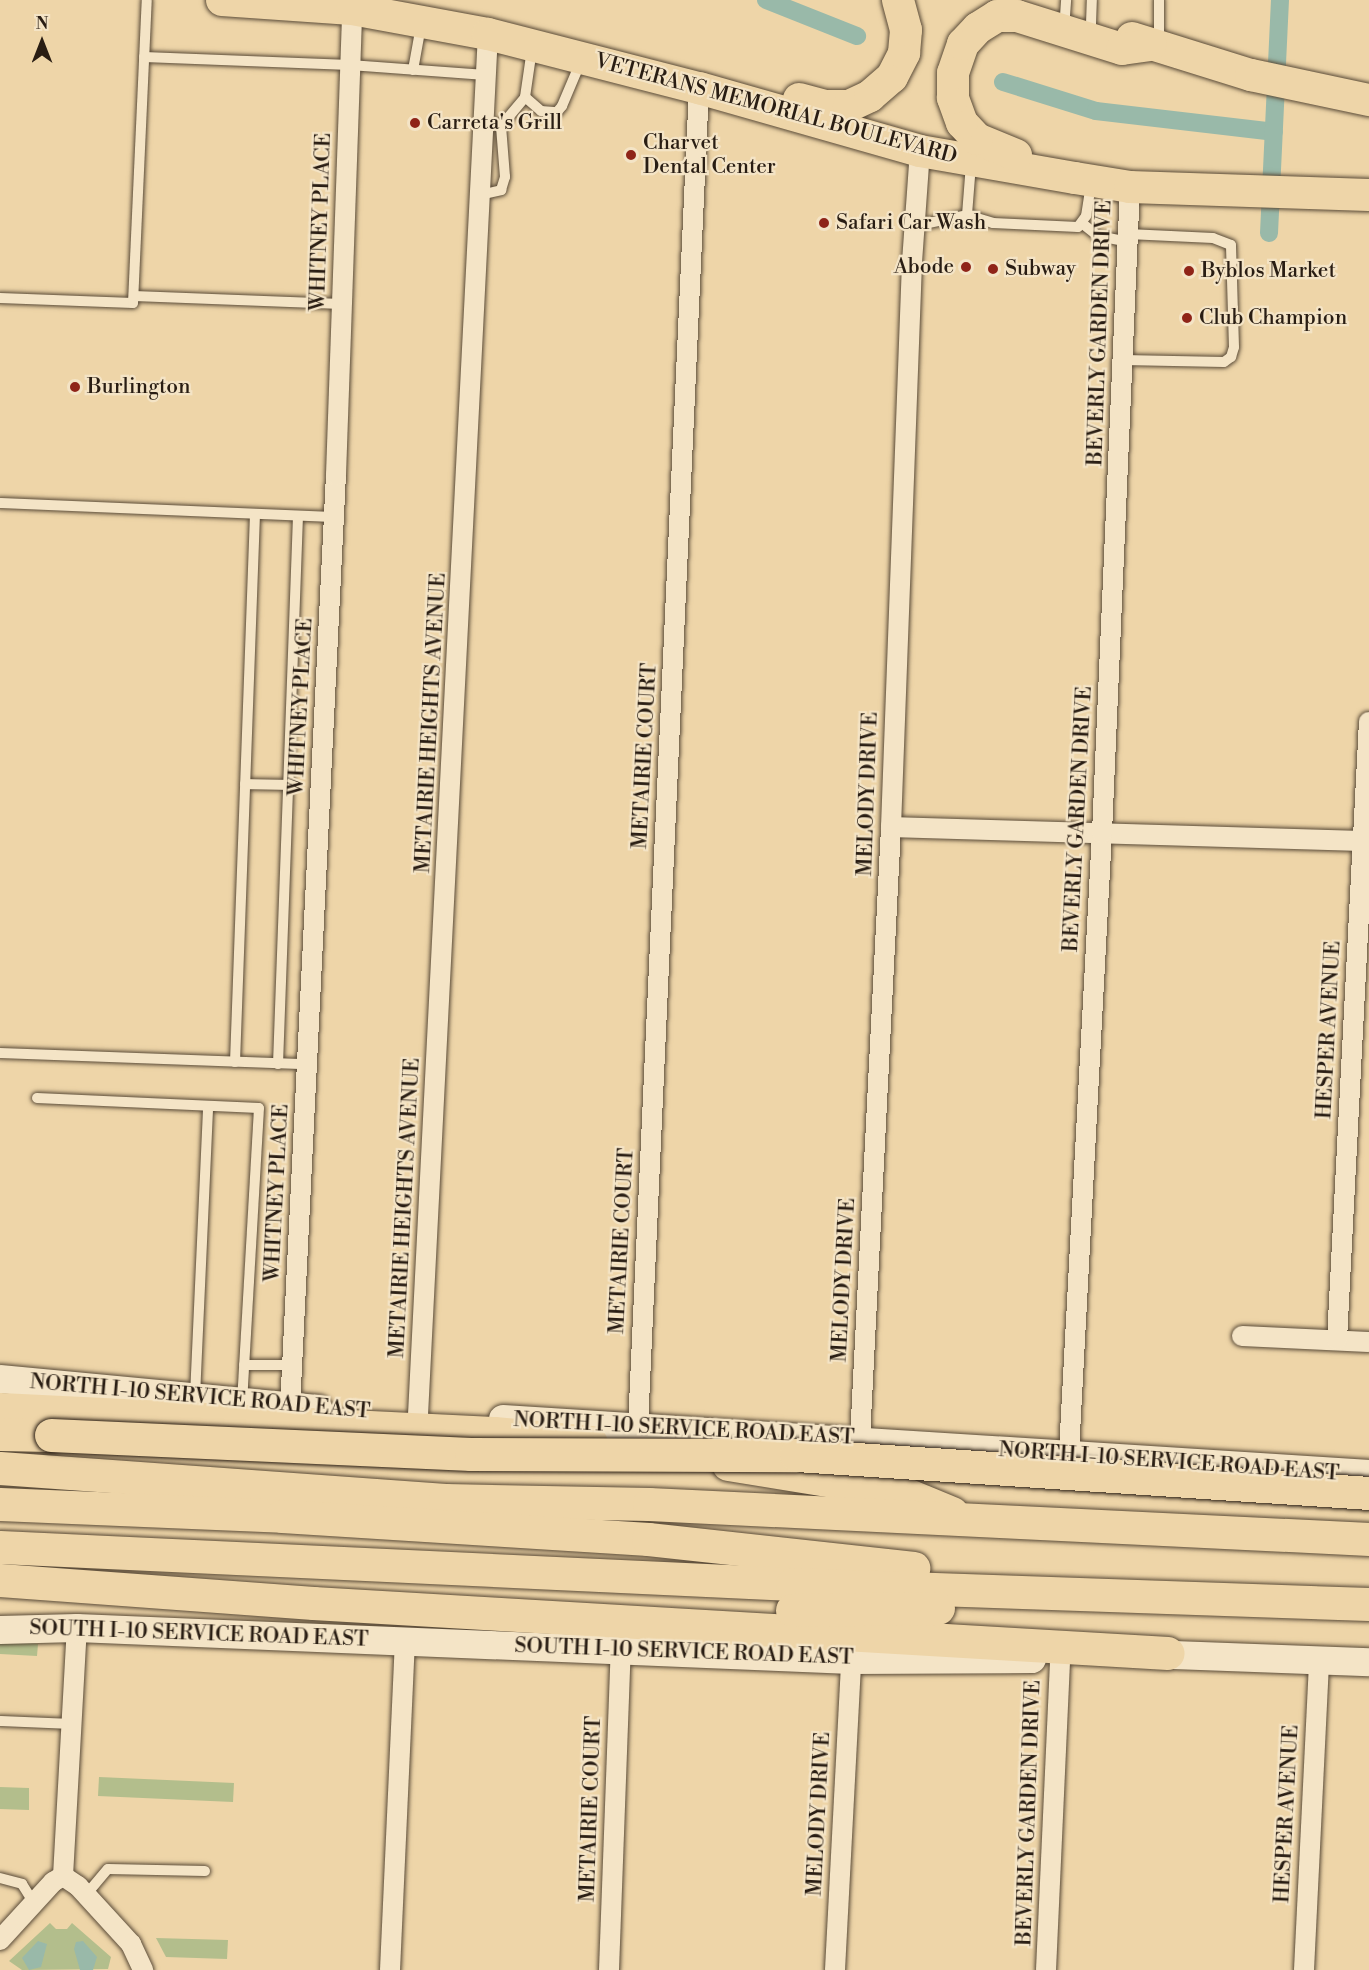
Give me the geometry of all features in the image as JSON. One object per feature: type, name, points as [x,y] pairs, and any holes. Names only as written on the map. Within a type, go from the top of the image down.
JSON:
[{"type":"highway","points":[[2,1407],[51,1435],[471,1454],[796,1455],[1369,1493]]},
{"type":"highway","points":[[2,1407],[494,1433],[583,1441],[673,1452],[901,1492],[974,1522]]},
{"type":"highway","points":[[0,1468],[446,1500],[649,1504],[974,1522],[1369,1539]]},
{"type":"highway","points":[[0,1504],[282,1516],[648,1539],[1166,1596]]},
{"type":"highway","points":[[0,1547],[723,1581],[1369,1604]]},
{"type":"highway","points":[[0,1580],[314,1604],[475,1610],[1168,1653]]},
{"type":"highway","points":[[475,1610],[888,1610],[1166,1596]]},
{"type":"main road","name":"VETERANS MEMORIAL BOULEVARD","points":[[222,0],[352,9],[488,34],[699,88],[920,151],[1083,180],[1130,187],[1369,195]]},
{"type":"main road","points":[[699,88],[735,82],[826,106],[849,106],[870,96],[892,77],[904,53],[906,30],[898,0]]},
{"type":"main road","points":[[1014,0],[1079,10],[1155,46],[1251,75],[1312,90],[1369,100]]},
{"type":"main road","points":[[1083,180],[976,139],[962,123],[952,98],[954,74],[963,45],[978,28],[997,16],[1017,15],[1122,49],[1155,46]]},
{"type":"street","name":"WHITNEY PLACE","points":[[290,1408],[334,517],[352,9]]},
{"type":"street","name":"METAIRIE HEIGHTS AVENUE","points":[[418,1414],[480,195],[492,123],[486,75],[488,34]]},
{"type":"street","name":"METAIRIE COURT","points":[[638,1426],[699,88]]},
{"type":"street","name":"MELODY DRIVE","points":[[860,1439],[891,827],[914,226],[920,151]]},
{"type":"street","name":"BEVERLY GARDEN DRIVE","points":[[1069,1452],[1102,833],[1130,187]]},
{"type":"street","name":"HESPER AVENUE","points":[[1337,1340],[1366,841],[1369,722]]},
{"type":"street","points":[[891,827],[1366,841]]},
{"type":"street","points":[[1242,1336],[1369,1342]]},
{"type":"street","name":"NORTH I-10 SERVICE ROAD EAST","points":[[2,1407],[195,1398],[242,1399],[290,1408],[860,1439],[995,1452],[1069,1452],[1369,1474]]},
{"type":"street","points":[[0,1940],[63,1876],[77,1628]]},
{"type":"street","name":"SOUTH I-10 SERVICE ROAD EAST","points":[[0,1630],[77,1628],[851,1660],[1059,1658],[1168,1653],[1369,1662]]},
{"type":"street","points":[[390,1970],[405,1640]]},
{"type":"street","name":"METAIRIE COURT","points":[[609,1970],[621,1650]]},
{"type":"street","name":"BEVERLY GARDEN DRIVE","points":[[1046,1970],[1059,1658]]},
{"type":"street","name":"MELODY DRIVE","points":[[835,1970],[851,1660]]},
{"type":"street","name":"HESPER AVENUE","points":[[1304,1970],[1319,1660]]},
{"type":"street","points":[[63,1876],[131,1944],[143,1970]]},
{"type":"lane","points":[[0,298],[134,303],[147,0]]},
{"type":"lane","points":[[1155,46],[1159,0]]},
{"type":"lane","points":[[413,70],[422,21]]},
{"type":"lane","points":[[492,123],[525,97],[532,46]]},
{"type":"lane","points":[[144,57],[350,65],[486,75]]},
{"type":"lane","points":[[525,97],[541,111],[556,112],[582,58]]},
{"type":"lane","points":[[967,214],[971,160]]},
{"type":"lane","points":[[1083,180],[1083,224]]},
{"type":"lane","points":[[914,226],[967,214],[993,223],[1073,228],[1083,224]]},
{"type":"lane","points":[[1083,224],[1098,236],[1213,238],[1231,245],[1234,347],[1231,357],[1224,362],[1123,360]]},
{"type":"lane","points":[[134,296],[342,304]]},
{"type":"lane","points":[[0,503],[334,517]]},
{"type":"lane","points":[[235,1062],[255,514]]},
{"type":"lane","points":[[278,1064],[298,516]]},
{"type":"lane","points":[[245,784],[288,785]]},
{"type":"lane","points":[[0,1053],[307,1064]]},
{"type":"lane","points":[[37,1098],[259,1108],[242,1399]]},
{"type":"lane","points":[[195,1398],[208,1106]]},
{"type":"lane","points":[[244,1365],[292,1365]]},
{"type":"lane","points":[[0,1721],[73,1724]]},
{"type":"lane","points":[[85,1896],[108,1869],[205,1871]]},
{"type":"lane","points":[[0,1878],[22,1884],[34,1903]]},
{"type":"green space","points":[[0,1638],[38,1644],[37,1656],[0,1654]]},
{"type":"green space","points":[[99,1777],[234,1783],[233,1802],[98,1796]]},
{"type":"green space","points":[[0,1787],[29,1788],[29,1810],[0,1809]]},
{"type":"green space","points":[[50,1923],[56,1929],[67,1929],[72,1923],[111,1957],[108,1969],[22,1970],[9,1961]]},
{"type":"green space","points":[[156,1938],[228,1940],[227,1959],[166,1957]]},
{"type":"shaded area","points":[[38,1941],[47,1944],[41,1967],[29,1970],[22,1958]]},
{"type":"shaded area","points":[[83,1941],[97,1957],[93,1970],[80,1970],[74,1949],[76,1942]]},
{"type":"waterway","points":[[766,0],[857,36]]},
{"type":"waterway","points":[[1269,233],[1280,0]]},
{"type":"waterway","points":[[1003,82],[1096,111],[1274,132]]},
{"type":"place","name":"Carreta's Grill","points":[[415,123]]},
{"type":"place","name":"Charvet Dental Center","points":[[631,155]]},
{"type":"place","name":"Safari Car Wash","points":[[824,223]]},
{"type":"place","name":"Abode","points":[[966,267]]},
{"type":"place","name":"Subway","points":[[993,269]]},
{"type":"place","name":"Byblos Market","points":[[1189,271]]},
{"type":"place","name":"Club Champion","points":[[1187,318]]},
{"type":"place","name":"Burlington","points":[[75,387]]}]
